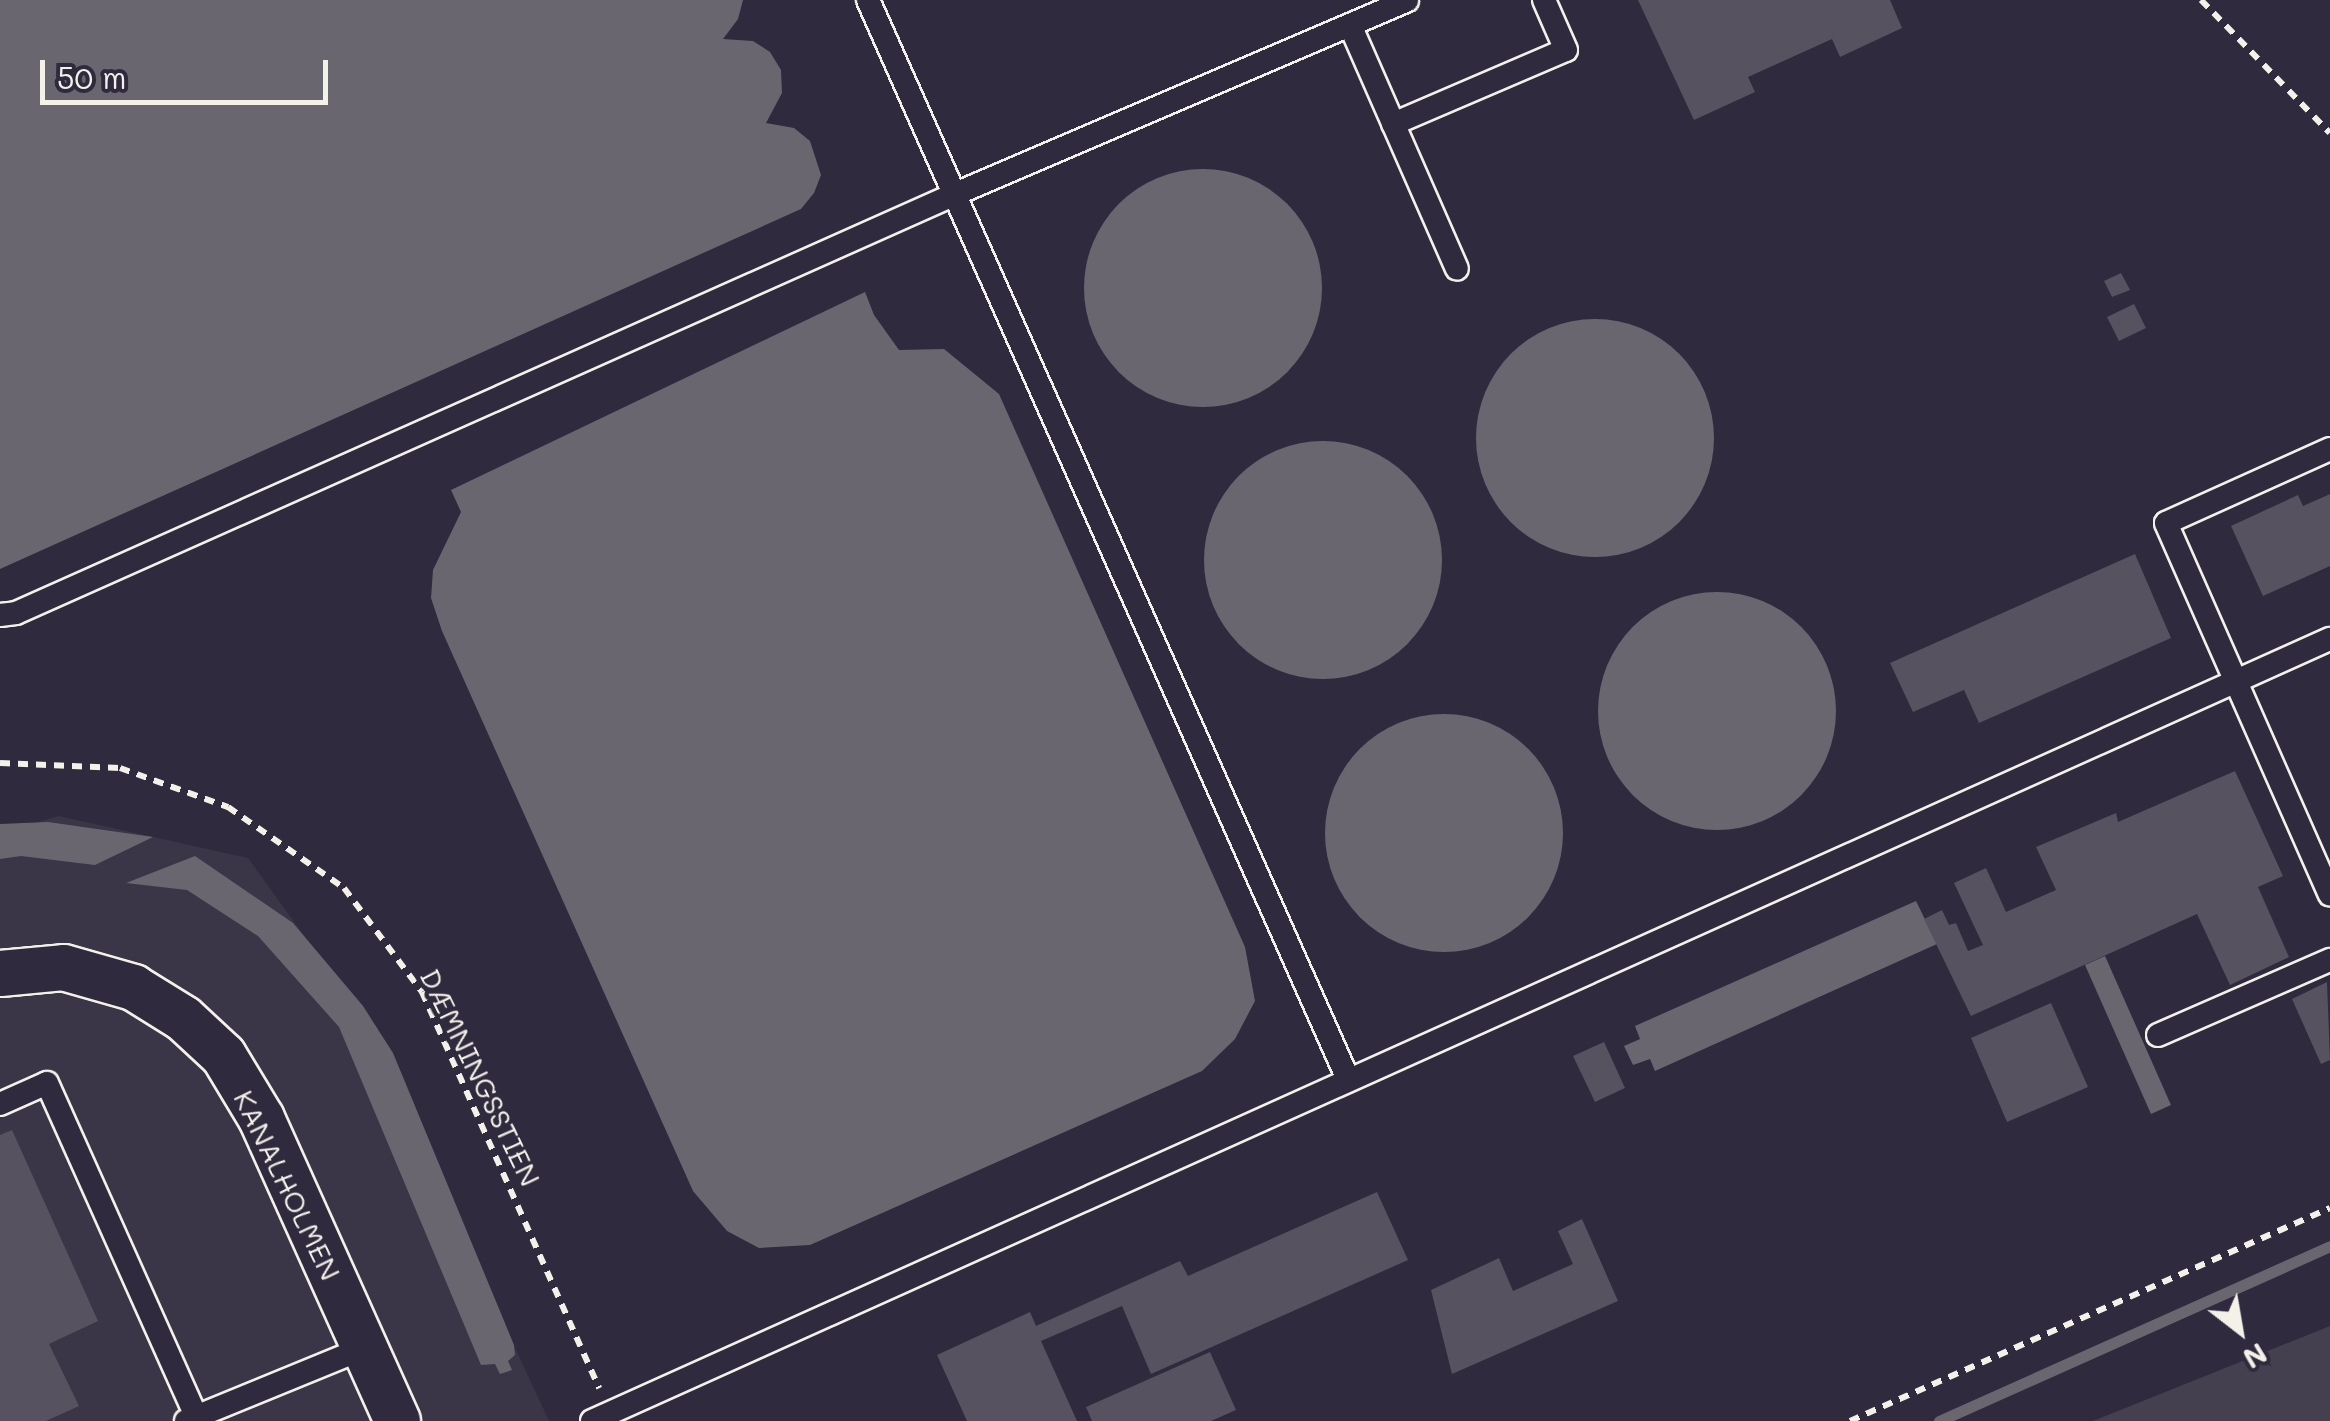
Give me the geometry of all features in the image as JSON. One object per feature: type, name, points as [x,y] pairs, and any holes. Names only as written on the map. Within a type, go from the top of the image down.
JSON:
[{"type":"street","name":"KANALHOLMEN","points":[[0,973],[63,968],[132,987],[182,1018],[223,1055],[261,1118],[397,1421]]},
{"type":"lane","points":[[868,0],[1348,1079]]},
{"type":"lane","points":[[0,615],[16,613],[952,195],[1407,0]]},
{"type":"lane","points":[[1393,124],[1566,50],[1544,0]]},
{"type":"lane","points":[[1350,24],[1457,269]]},
{"type":"lane","points":[[2330,449],[2166,523],[2330,894]]},
{"type":"lane","points":[[601,1417],[2330,639]]},
{"type":"lane","points":[[2158,1035],[2330,960]]},
{"type":"lane","points":[[0,1104],[47,1082],[194,1420],[364,1348]]},
{"type":"path","points":[[2201,0],[2330,133]]},
{"type":"path","name":"DÆMNINGSSTIEN","points":[[0,763],[120,768],[228,806],[344,888],[422,992],[601,1417]]},
{"type":"path","points":[[1850,1421],[2330,1208]]},
{"type":"shaded area","points":[[0,0],[743,0],[738,19],[723,39],[753,41],[770,52],[781,70],[782,93],[766,123],[794,128],[810,141],[821,175],[814,193],[801,209],[0,569]]},
{"type":"shaded area","points":[[1203,169],[1249,178],[1287,204],[1313,242],[1322,288],[1313,334],[1287,372],[1249,398],[1203,407],[1157,398],[1119,372],[1093,334],[1084,288],[1093,242],[1119,204],[1157,178]]},
{"type":"shaded area","points":[[865,292],[874,315],[899,350],[944,349],[999,394],[1245,947],[1255,1001],[1235,1039],[1202,1071],[810,1245],[759,1248],[727,1231],[693,1191],[442,631],[431,598],[433,570],[461,512],[451,490]]},
{"type":"shaded area","points":[[1595,319],[1641,328],[1679,354],[1705,392],[1714,438],[1705,484],[1679,522],[1641,548],[1595,557],[1549,548],[1511,522],[1485,484],[1476,438],[1485,392],[1511,354],[1549,328]]},
{"type":"shaded area","points":[[1323,441],[1369,450],[1407,476],[1433,514],[1442,560],[1433,606],[1407,644],[1369,670],[1323,679],[1277,670],[1239,644],[1213,606],[1204,560],[1213,514],[1239,476],[1277,450]]},
{"type":"shaded area","points":[[1717,592],[1763,601],[1801,627],[1827,665],[1836,711],[1827,757],[1801,795],[1763,821],[1717,830],[1671,821],[1633,795],[1607,757],[1598,711],[1607,665],[1633,627],[1671,601]]},
{"type":"shaded area","points":[[1444,714],[1490,723],[1528,749],[1554,787],[1563,833],[1554,879],[1528,917],[1490,943],[1444,952],[1398,943],[1360,917],[1334,879],[1325,833],[1334,787],[1360,749],[1398,723]]},
{"type":"shaded area","points":[[59,816],[248,858],[361,1015],[549,1421],[0,1421],[0,833]]},
{"type":"shaded area","points":[[48,822],[153,837],[95,865],[21,856],[0,859],[0,824]]},
{"type":"shaded area","points":[[195,856],[293,923],[363,1006],[393,1053],[514,1345],[515,1355],[508,1361],[512,1370],[500,1374],[495,1364],[481,1365],[339,1027],[258,936],[187,890],[126,883]]},
{"type":"shaded area","points":[[1916,901],[1937,944],[1655,1071],[1650,1059],[1633,1065],[1624,1046],[1640,1039],[1635,1026]]},
{"type":"shaded area","points":[[2105,956],[2171,1105],[2151,1114],[2085,965]]},
{"type":"shaded area","points":[[2330,1326],[2330,1421],[2093,1421]]},
{"type":"building","points":[[1638,0],[1890,0],[1902,28],[1840,57],[1832,39],[1748,77],[1755,92],[1694,120]]},
{"type":"building","points":[[2121,273],[2130,290],[2112,297],[2104,281]]},
{"type":"building","points":[[2134,304],[2146,328],[2119,341],[2107,317]]},
{"type":"building","points":[[2330,494],[2330,566],[2263,596],[2231,526],[2298,495],[2303,506]]},
{"type":"building","points":[[2135,554],[2171,638],[1979,723],[1964,690],[1913,712],[1890,663]]},
{"type":"building","points":[[2235,771],[2283,876],[2258,887],[2289,957],[2230,985],[2197,914],[1971,1016],[1924,919],[1942,910],[1949,925],[1956,923],[1968,951],[1983,945],[1954,883],[1986,868],[2006,912],[2056,890],[2036,847],[2116,813],[2118,822]]},
{"type":"building","points":[[2327,982],[2330,1060],[2321,1064],[2292,999]]},
{"type":"building","points":[[2051,1003],[2088,1087],[2007,1122],[1971,1038]]},
{"type":"building","points":[[1604,1042],[1625,1088],[1595,1102],[1573,1056]]},
{"type":"building","points":[[12,1130],[98,1321],[49,1344],[79,1406],[46,1421],[0,1421],[0,1135]]},
{"type":"building","points":[[1377,1192],[1408,1260],[1151,1374],[1122,1306],[1041,1341],[1077,1421],[967,1421],[937,1355],[1030,1312],[1036,1326],[1180,1261],[1188,1276]]},
{"type":"building","points":[[1582,1219],[1618,1301],[1452,1374],[1431,1290],[1499,1258],[1513,1291],[1573,1264],[1558,1231]]},
{"type":"building","points":[[1210,1352],[1236,1410],[1211,1421],[1092,1421],[1086,1407]]},
{"type":"waterway","points":[[1939,1421],[2330,1246]]}]
